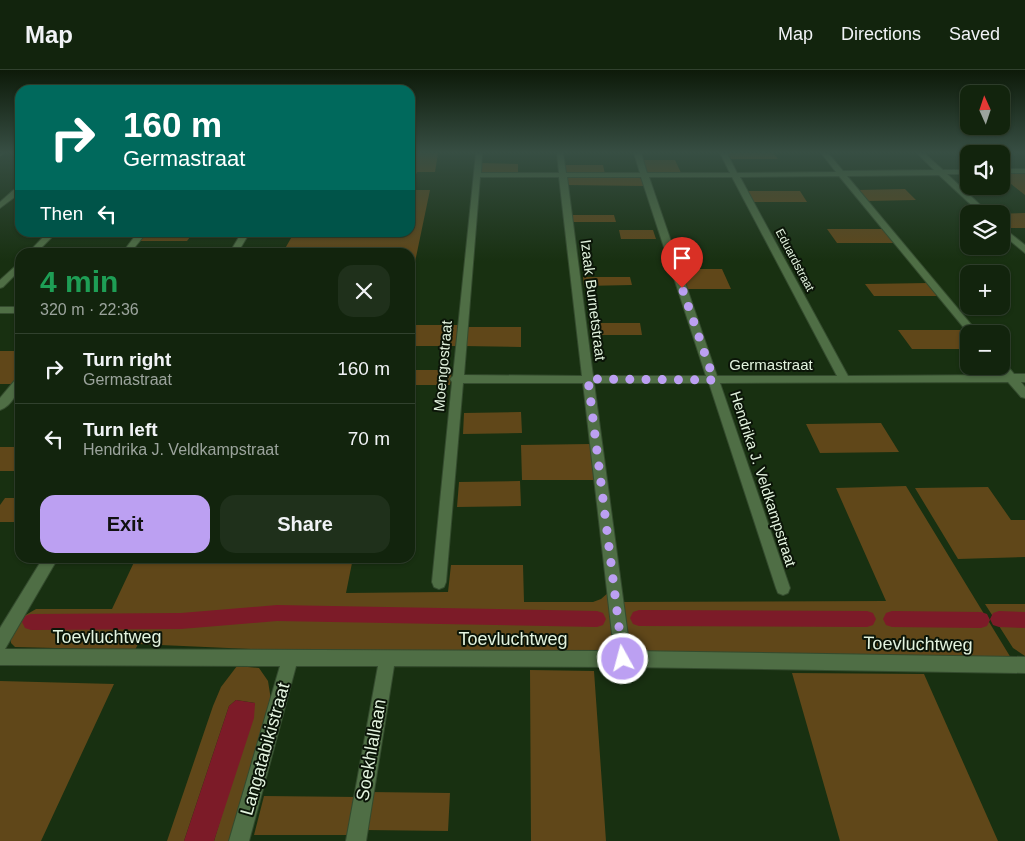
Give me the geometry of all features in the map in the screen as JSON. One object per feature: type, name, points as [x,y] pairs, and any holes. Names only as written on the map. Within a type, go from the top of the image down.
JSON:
[{"type":"street","name":"Moengostraat","points":[[439,582],[475,189]]},
{"type":"street","name":"Izaak Burnetstraat","points":[[564,189],[623,659]]},
{"type":"street","name":"Hendrika J. Veldkampstraat","points":[[648,189],[783,588]]},
{"type":"street","name":"Eduardstraat","points":[[742,189],[844,379]]},
{"type":"street","points":[[853,189],[967,325]]},
{"type":"street","points":[[959,189],[976,205]]},
{"type":"street","points":[[0,206],[15,193]]},
{"type":"street","points":[[1010,236],[1025,250]]},
{"type":"street","points":[[37,248],[48,237]]},
{"type":"street","points":[[129,248],[139,237]]},
{"type":"street","points":[[236,248],[243,237]]},
{"type":"street","points":[[0,284],[15,270]]},
{"type":"street","points":[[0,310],[15,310]]},
{"type":"street","points":[[1008,375],[1025,394]]},
{"type":"street","name":"Germastraat","points":[[456,379],[1025,378]]},
{"type":"street","points":[[0,406],[15,388]]},
{"type":"street","points":[[0,643],[48,563]]},
{"type":"street","name":"Toevluchtweg","points":[[0,657],[623,659],[1025,664]]},
{"type":"street","name":"Langatabikistraat","points":[[239,841],[290,658]]},
{"type":"street","name":"Soekhlallaan","points":[[356,841],[387,659]]},
{"type":"shaded area","points":[[905,189],[916,200],[867,201],[857,190]]},
{"type":"shaded area","points":[[1017,189],[1025,189],[1025,195]]},
{"type":"shaded area","points":[[415,190],[430,190],[415,262],[415,248],[285,248],[292,237],[415,237]]},
{"type":"shaded area","points":[[746,191],[800,191],[807,202],[753,202]]},
{"type":"shaded area","points":[[1010,213],[1025,213],[1025,228],[1010,228]]},
{"type":"shaded area","points":[[569,215],[614,215],[616,222],[571,222]]},
{"type":"shaded area","points":[[827,229],[884,229],[895,243],[837,243]]},
{"type":"shaded area","points":[[619,230],[653,230],[656,239],[621,239]]},
{"type":"shaded area","points":[[142,237],[190,237],[187,241],[139,241]]},
{"type":"shaded area","points":[[679,269],[722,269],[731,289],[686,289]]},
{"type":"shaded area","points":[[583,277],[630,277],[632,285],[584,286]]},
{"type":"shaded area","points":[[928,283],[939,296],[874,296],[865,284]]},
{"type":"shaded area","points":[[590,323],[640,323],[642,335],[591,335]]},
{"type":"shaded area","points":[[415,325],[459,325],[457,346],[415,346]]},
{"type":"shaded area","points":[[466,327],[521,327],[521,347],[464,346]]},
{"type":"shaded area","points":[[898,330],[960,330],[960,349],[912,349]]},
{"type":"shaded area","points":[[0,351],[15,351],[15,383],[0,384]]},
{"type":"shaded area","points":[[415,370],[452,370],[450,385],[415,385]]},
{"type":"shaded area","points":[[521,412],[522,433],[463,434],[464,413]]},
{"type":"shaded area","points":[[881,423],[899,452],[820,453],[806,424]]},
{"type":"shaded area","points":[[590,444],[594,480],[522,480],[521,445]]},
{"type":"shaded area","points":[[0,447],[15,447],[15,471],[0,471]]},
{"type":"shaded area","points":[[520,481],[521,506],[457,507],[459,482]]},
{"type":"shaded area","points":[[906,486],[1011,658],[633,652],[630,648],[621,602],[886,601],[836,488]]},
{"type":"shaded area","points":[[988,487],[1011,520],[1025,520],[1025,557],[958,559],[915,488]]},
{"type":"shaded area","points":[[5,498],[15,498],[15,522],[0,522],[0,505]]},
{"type":"shaded area","points":[[134,563],[352,563],[346,593],[448,592],[451,565],[523,565],[524,602],[593,602],[601,599],[609,592],[614,626],[610,640],[598,653],[293,651],[138,644],[135,650],[15,647],[11,643],[11,638],[24,616],[36,609],[112,609]]},
{"type":"shaded area","points":[[985,604],[1025,604],[1025,656],[1013,648]]},
{"type":"shaded area","points":[[237,666],[259,668],[268,681],[271,700],[230,841],[214,841],[255,703],[236,700],[229,706],[184,841],[167,841],[213,706],[221,687]]},
{"type":"shaded area","points":[[530,670],[594,671],[606,841],[531,841]]},
{"type":"shaded area","points":[[792,673],[924,674],[998,841],[840,841]]},
{"type":"shaded area","points":[[0,681],[114,684],[41,841],[0,841]]},
{"type":"shaded area","points":[[236,700],[255,703],[254,718],[214,841],[184,841],[229,706]]},
{"type":"shaded area","points":[[369,792],[450,793],[448,831],[364,830]]},
{"type":"shaded area","points":[[264,796],[357,797],[350,835],[254,835]]},
{"type":"waterway","points":[[31,622],[181,621],[277,613],[597,619]]},
{"type":"waterway","points":[[639,618],[867,619]]},
{"type":"waterway","points":[[892,619],[981,620]]},
{"type":"waterway","points":[[999,619],[1025,620]]},
{"type":"route","points":[[623,659],[588,379],[714,380],[682,288]]}]
